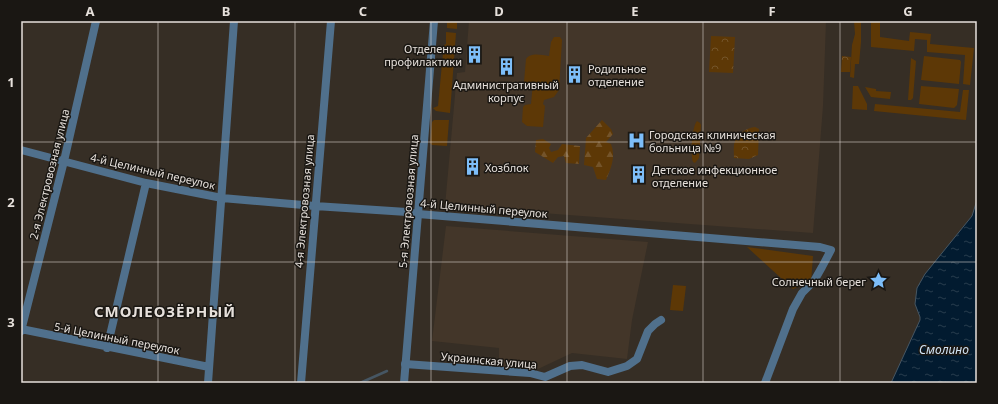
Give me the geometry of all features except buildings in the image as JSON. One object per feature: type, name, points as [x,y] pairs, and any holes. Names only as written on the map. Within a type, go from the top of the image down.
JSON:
[{"type":"street","name":"2-я Электровозная улица","points":[[21,330],[64,161],[96,21]]},
{"type":"street","points":[[208,383],[234,21]]},
{"type":"street","name":"4-я Электровозная улица","points":[[301,383],[331,21]]},
{"type":"street","name":"5-я Электровозная улица","points":[[404,383],[434,21]]},
{"type":"street","name":"4-й Целинный переулок","points":[[21,150],[146,183],[222,198],[798,245],[820,247],[831,250],[814,281],[802,293],[793,310],[765,383]]},
{"type":"street","points":[[107,348],[146,183]]},
{"type":"street","name":"Украинская улица","points":[[405,364],[530,373],[547,380],[570,366],[582,365],[608,372],[627,366],[637,359],[648,331],[662,320]]},
{"type":"street","name":"5-й Целинный переулок","points":[[21,330],[209,367]]},
{"type":"shaded area","name":"Городская клиническая больница №9","points":[[469,21],[826,21],[823,106],[813,233],[445,206],[457,73],[465,72]]},
{"type":"shaded area","points":[[446,226],[648,242],[632,320],[627,359],[572,353],[538,369],[499,367],[499,348],[432,341]]},
{"type":"green space","points":[[447,21],[457,21],[457,29],[447,28]]},
{"type":"green space","points":[[854,21],[861,21],[861,42],[859,64],[855,64],[854,78],[850,77],[852,45],[855,34]]},
{"type":"green space","points":[[871,21],[880,21],[880,37],[909,41],[910,32],[931,34],[930,44],[974,48],[970,85],[963,84],[965,55],[927,52],[927,40],[915,39],[914,51],[871,47]]},
{"type":"green space","points":[[446,32],[456,33],[450,113],[436,111],[433,108],[438,106],[444,45],[446,44]]},
{"type":"green space","points":[[711,36],[735,37],[733,73],[709,72]]},
{"type":"green space","points":[[554,37],[560,37],[562,40],[559,90],[554,97],[544,100],[543,104],[545,106],[543,127],[527,126],[522,122],[523,107],[531,104],[533,83],[524,82],[526,59],[531,55],[549,56],[551,42]]},
{"type":"green space","points":[[842,56],[851,57],[850,72],[841,72]]},
{"type":"green space","points":[[924,56],[960,60],[959,84],[921,80]]},
{"type":"green space","points":[[911,58],[916,61],[913,98],[908,100]]},
{"type":"green space","points":[[853,86],[858,86],[867,104],[867,110],[852,109]]},
{"type":"green space","points":[[921,86],[959,89],[957,105],[954,108],[919,104]]},
{"type":"green space","points":[[865,87],[876,89],[876,91],[891,92],[890,99],[871,97]]},
{"type":"green space","points":[[963,90],[969,90],[966,120],[874,111],[875,104],[960,112]]},
{"type":"green space","points":[[434,120],[449,120],[447,146],[432,145],[430,143],[432,122]]},
{"type":"green space","points":[[602,120],[611,129],[613,134],[606,142],[611,144],[613,158],[606,180],[597,179],[593,167],[584,165],[586,138]]},
{"type":"green space","points":[[697,121],[701,125],[699,158],[695,163],[693,162],[692,158],[692,147],[693,134]]},
{"type":"green space","points":[[755,127],[759,129],[758,155],[749,159],[734,158],[734,145],[736,138],[743,131]]},
{"type":"green space","points":[[543,139],[551,144],[549,148],[551,152],[558,150],[562,144],[580,146],[579,164],[566,163],[564,156],[558,157],[553,163],[535,152],[536,140]]},
{"type":"green space","points":[[747,247],[813,256],[811,282],[793,289]]},
{"type":"green space","points":[[673,285],[686,286],[683,311],[670,310]]},
{"type":"water","name":"Смолино","points":[[977,200],[977,383],[891,383],[920,320],[915,304],[917,288],[925,274],[972,216]]},
{"type":"waterway","points":[[360,383],[387,371]]},
{"type":"place","name":"Отделение профилактики","points":[[475,54]]},
{"type":"place","name":"Административный корпус","points":[[506,66]]},
{"type":"place","name":"Родильное отделение","points":[[575,74]]},
{"type":"place","name":"Городская клиническая больница №9","points":[[636,140]]},
{"type":"place","name":"Хозблок","points":[[472,167]]},
{"type":"place","name":"Детское инфекционное отделение","points":[[639,175]]},
{"type":"place","name":"Солнечный берег","points":[[879,281]]},
{"type":"district","name":"СМОЛЕОЗЁРНЫЙ","points":[[165,311]]}]
